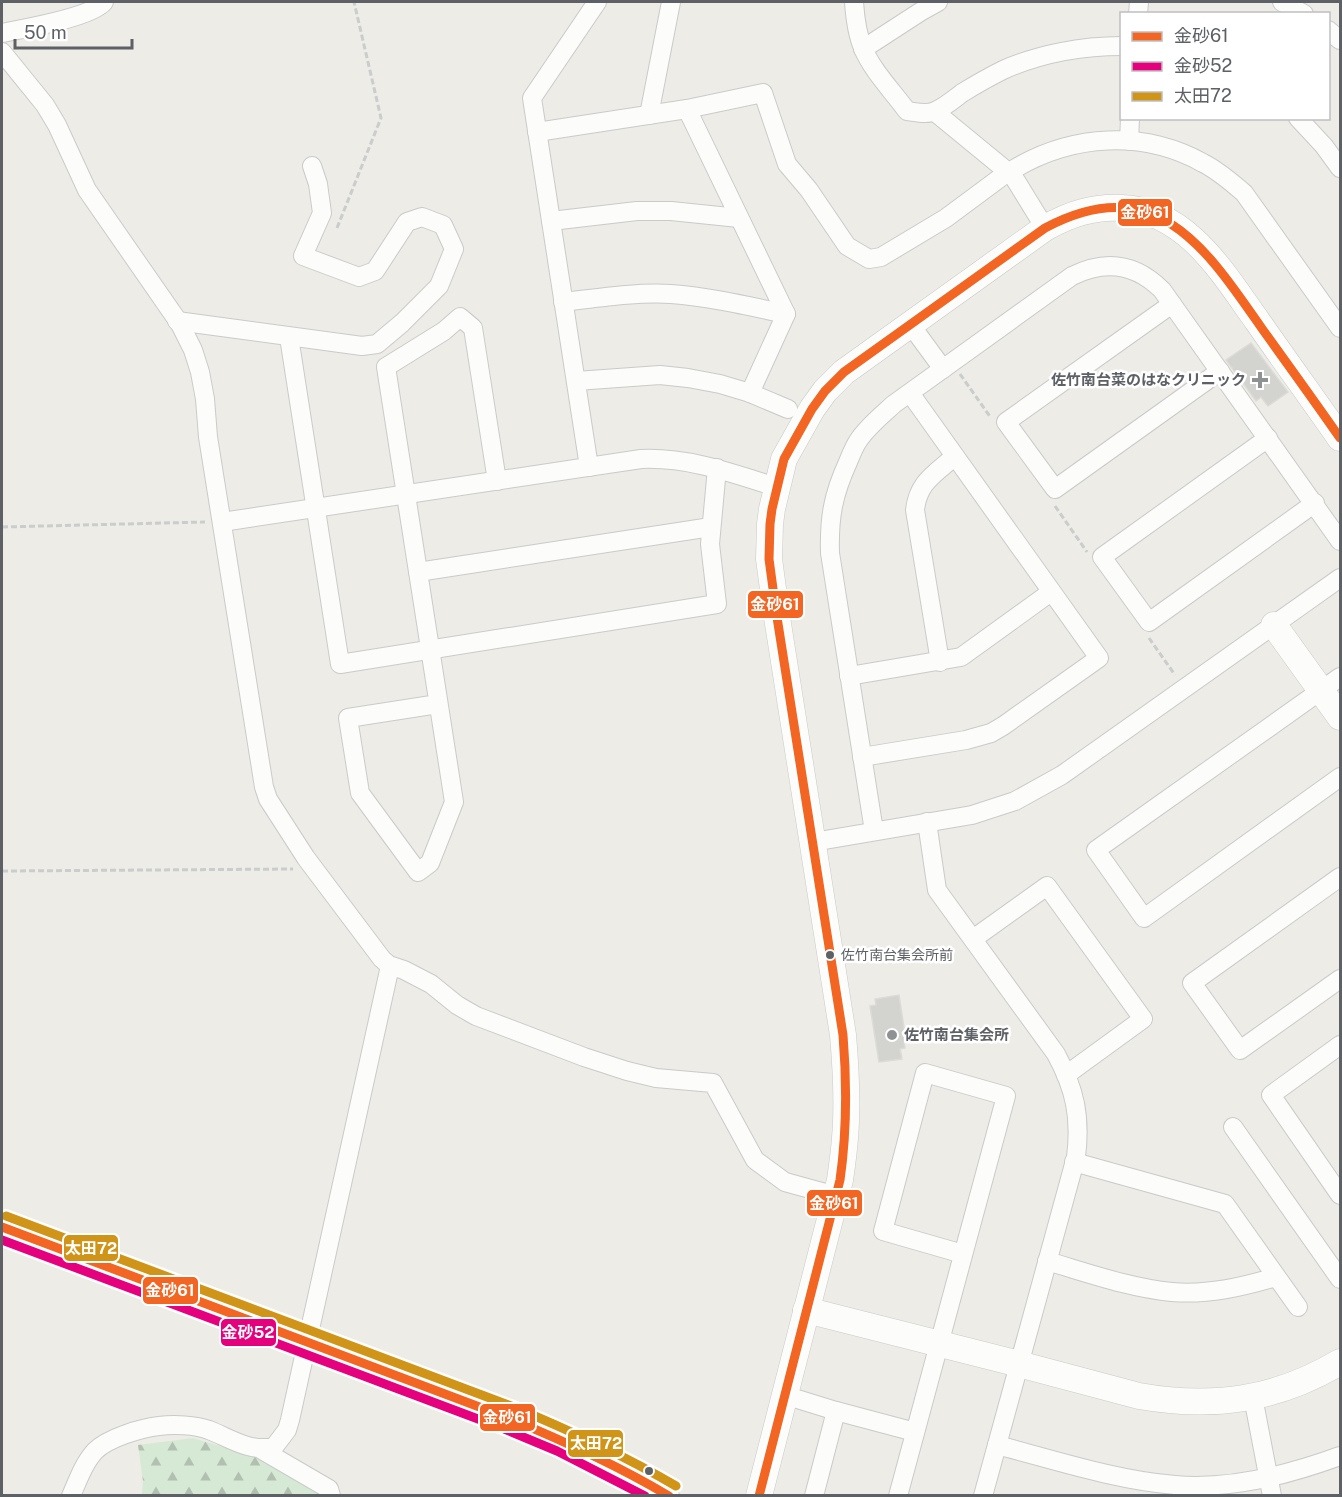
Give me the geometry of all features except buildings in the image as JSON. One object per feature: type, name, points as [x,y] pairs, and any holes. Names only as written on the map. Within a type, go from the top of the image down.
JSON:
[{"type":"street","points":[[2,33],[76,16],[91,11],[104,2]]},
{"type":"street","points":[[589,467],[532,98],[597,2]]},
{"type":"street","points":[[649,115],[671,2]]},
{"type":"street","points":[[854,2],[863,49],[908,111],[935,112],[967,90],[1003,70],[1040,57],[1071,50],[1120,46]]},
{"type":"street","points":[[863,49],[938,2]]},
{"type":"street","points":[[1282,2],[1300,12]]},
{"type":"street","points":[[2,52],[45,105],[57,125],[87,190],[177,321],[193,350],[205,399],[208,438],[264,787],[268,799],[306,858],[382,959],[390,966],[404,970],[431,984],[457,1005],[476,1016],[584,1057],[656,1078],[713,1083],[755,1160],[785,1182],[836,1196]]},
{"type":"street","points":[[537,132],[687,110],[763,93],[787,164],[809,190],[847,246],[869,258],[880,257],[946,218],[1011,174],[1014,169],[1048,152],[1074,144],[1112,140],[1157,145],[1181,152],[1204,163],[1225,176],[1244,193],[1341,328]]},
{"type":"street","points":[[687,110],[786,314]]},
{"type":"street","points":[[935,112],[1011,174],[1045,228]]},
{"type":"street","points":[[1129,141],[1130,120]]},
{"type":"street","points":[[1300,120],[1341,168]]},
{"type":"street","points":[[177,321],[362,346],[377,344],[439,286],[454,249],[443,225],[422,217],[407,222],[375,271],[359,277],[303,256],[322,213],[318,184],[312,166]]},
{"type":"street","points":[[759,1496],[840,1180],[847,1105],[843,1035],[769,558],[770,524],[776,487],[784,459],[802,424],[825,391],[844,372],[1045,228],[1078,212],[1112,207],[1135,208],[1157,215],[1177,226],[1193,240],[1235,291],[1341,438]]},
{"type":"street","points":[[551,221],[637,211],[696,212],[739,218]]},
{"type":"street","points":[[874,831],[830,553],[829,533],[837,486],[858,441],[873,423],[894,404],[949,368],[1072,276],[1091,268],[1113,266],[1135,271],[1153,281],[1162,290],[1341,541]]},
{"type":"street","points":[[563,302],[669,294],[713,299],[786,314]]},
{"type":"street","points":[[1172,304],[1006,422],[1055,489],[1220,371]]},
{"type":"street","points":[[750,393],[786,314]]},
{"type":"street","points":[[438,704],[348,718],[360,793],[418,872],[430,863],[454,802],[386,367],[444,331],[460,317],[473,327],[497,481]]},
{"type":"street","points":[[910,324],[949,368]]},
{"type":"street","points":[[289,337],[340,664],[717,604],[710,544],[717,468]]},
{"type":"street","points":[[576,381],[660,375],[688,378],[750,393],[788,409]]},
{"type":"street","points":[[862,757],[966,740],[991,733],[1099,658],[910,393]]},
{"type":"street","points":[[1268,438],[1102,557],[1149,622],[1315,503]]},
{"type":"street","points":[[940,662],[915,510],[920,491],[926,482],[955,456]]},
{"type":"street","points":[[222,522],[641,459],[660,458],[695,463],[776,487]]},
{"type":"street","points":[[418,572],[711,527]]},
{"type":"street","points":[[813,842],[972,815],[1016,801],[1062,775],[1341,578]]},
{"type":"street","points":[[849,676],[961,657],[1051,592]]},
{"type":"street","points":[[1274,625],[1331,683],[1341,717]]},
{"type":"street","points":[[1331,683],[1096,850],[1144,918],[1341,777]]},
{"type":"street","points":[[927,822],[937,890],[1056,1054],[1074,1094],[1077,1109],[1078,1142],[1074,1162],[983,1496]]},
{"type":"street","points":[[1341,877],[1192,983],[1240,1050],[1341,979]]},
{"type":"street","points":[[973,939],[1047,886],[1143,1019],[1066,1075]]},
{"type":"street","points":[[262,1450],[274,1448],[287,1430],[290,1420],[390,966]]},
{"type":"street","points":[[1341,1045],[1271,1095],[1341,1195]]},
{"type":"street","points":[[898,1496],[1006,1096],[925,1073],[883,1231],[963,1254]]},
{"type":"street","points":[[1233,1127],[1341,1279]]},
{"type":"street","points":[[1074,1162],[1225,1204],[1298,1307]]},
{"type":"street","points":[[2,1227],[506,1417],[562,1440],[670,1496]]},
{"type":"street","points":[[1047,1262],[1130,1284],[1172,1292],[1229,1289],[1276,1276]]},
{"type":"street","points":[[806,1310],[1139,1396],[1160,1399],[1201,1402],[1253,1397],[1307,1381],[1341,1362]]},
{"type":"street","points":[[1253,1397],[1270,1487]]},
{"type":"street","points":[[794,1398],[915,1432]]},
{"type":"street","points":[[814,1496],[836,1411]]},
{"type":"street","points":[[71,1496],[84,1467],[97,1449],[115,1438],[160,1425],[207,1429],[242,1445],[262,1450],[329,1489],[331,1496]]},
{"type":"street","points":[[997,1445],[1177,1490],[1237,1483],[1270,1487],[1310,1467],[1341,1456]]},
{"type":"path","points":[[337,228],[381,118],[354,2]]},
{"type":"path","points":[[949,368],[997,426]]},
{"type":"path","points":[[1052,502],[1093,560]]},
{"type":"path","points":[[2,527],[222,522]]},
{"type":"path","points":[[1148,636],[1175,675]]},
{"type":"path","points":[[2,871],[295,869]]},
{"type":"green space","points":[[193,1438],[269,1461],[323,1495],[142,1495],[143,1481],[138,1445]]},
{"type":"transit line","name":"金砂61","points":[[759,1496],[840,1180],[846,1108],[843,1035],[769,559],[772,509],[784,459],[812,409],[825,391],[844,372],[1045,228],[1084,212],[1118,208],[1148,213],[1174,226],[1198,246],[1242,300],[1340,438]]},
{"type":"transit line","name":"太田72","points":[[6,1216],[511,1406],[595,1443],[676,1486]]},
{"type":"transit line","name":"金砂61","points":[[2,1227],[506,1417],[589,1453],[669,1496]]},
{"type":"transit line","name":"金砂52","points":[[2,1240],[502,1428],[557,1451],[645,1496]]},
{"type":"place","name":"佐竹南台菜のはなクリニック","points":[[1260,380]]},
{"type":"place","name":"佐竹南台集会所前","points":[[830,955]]},
{"type":"place","name":"佐竹南台集会所","points":[[892,1035]]}]
